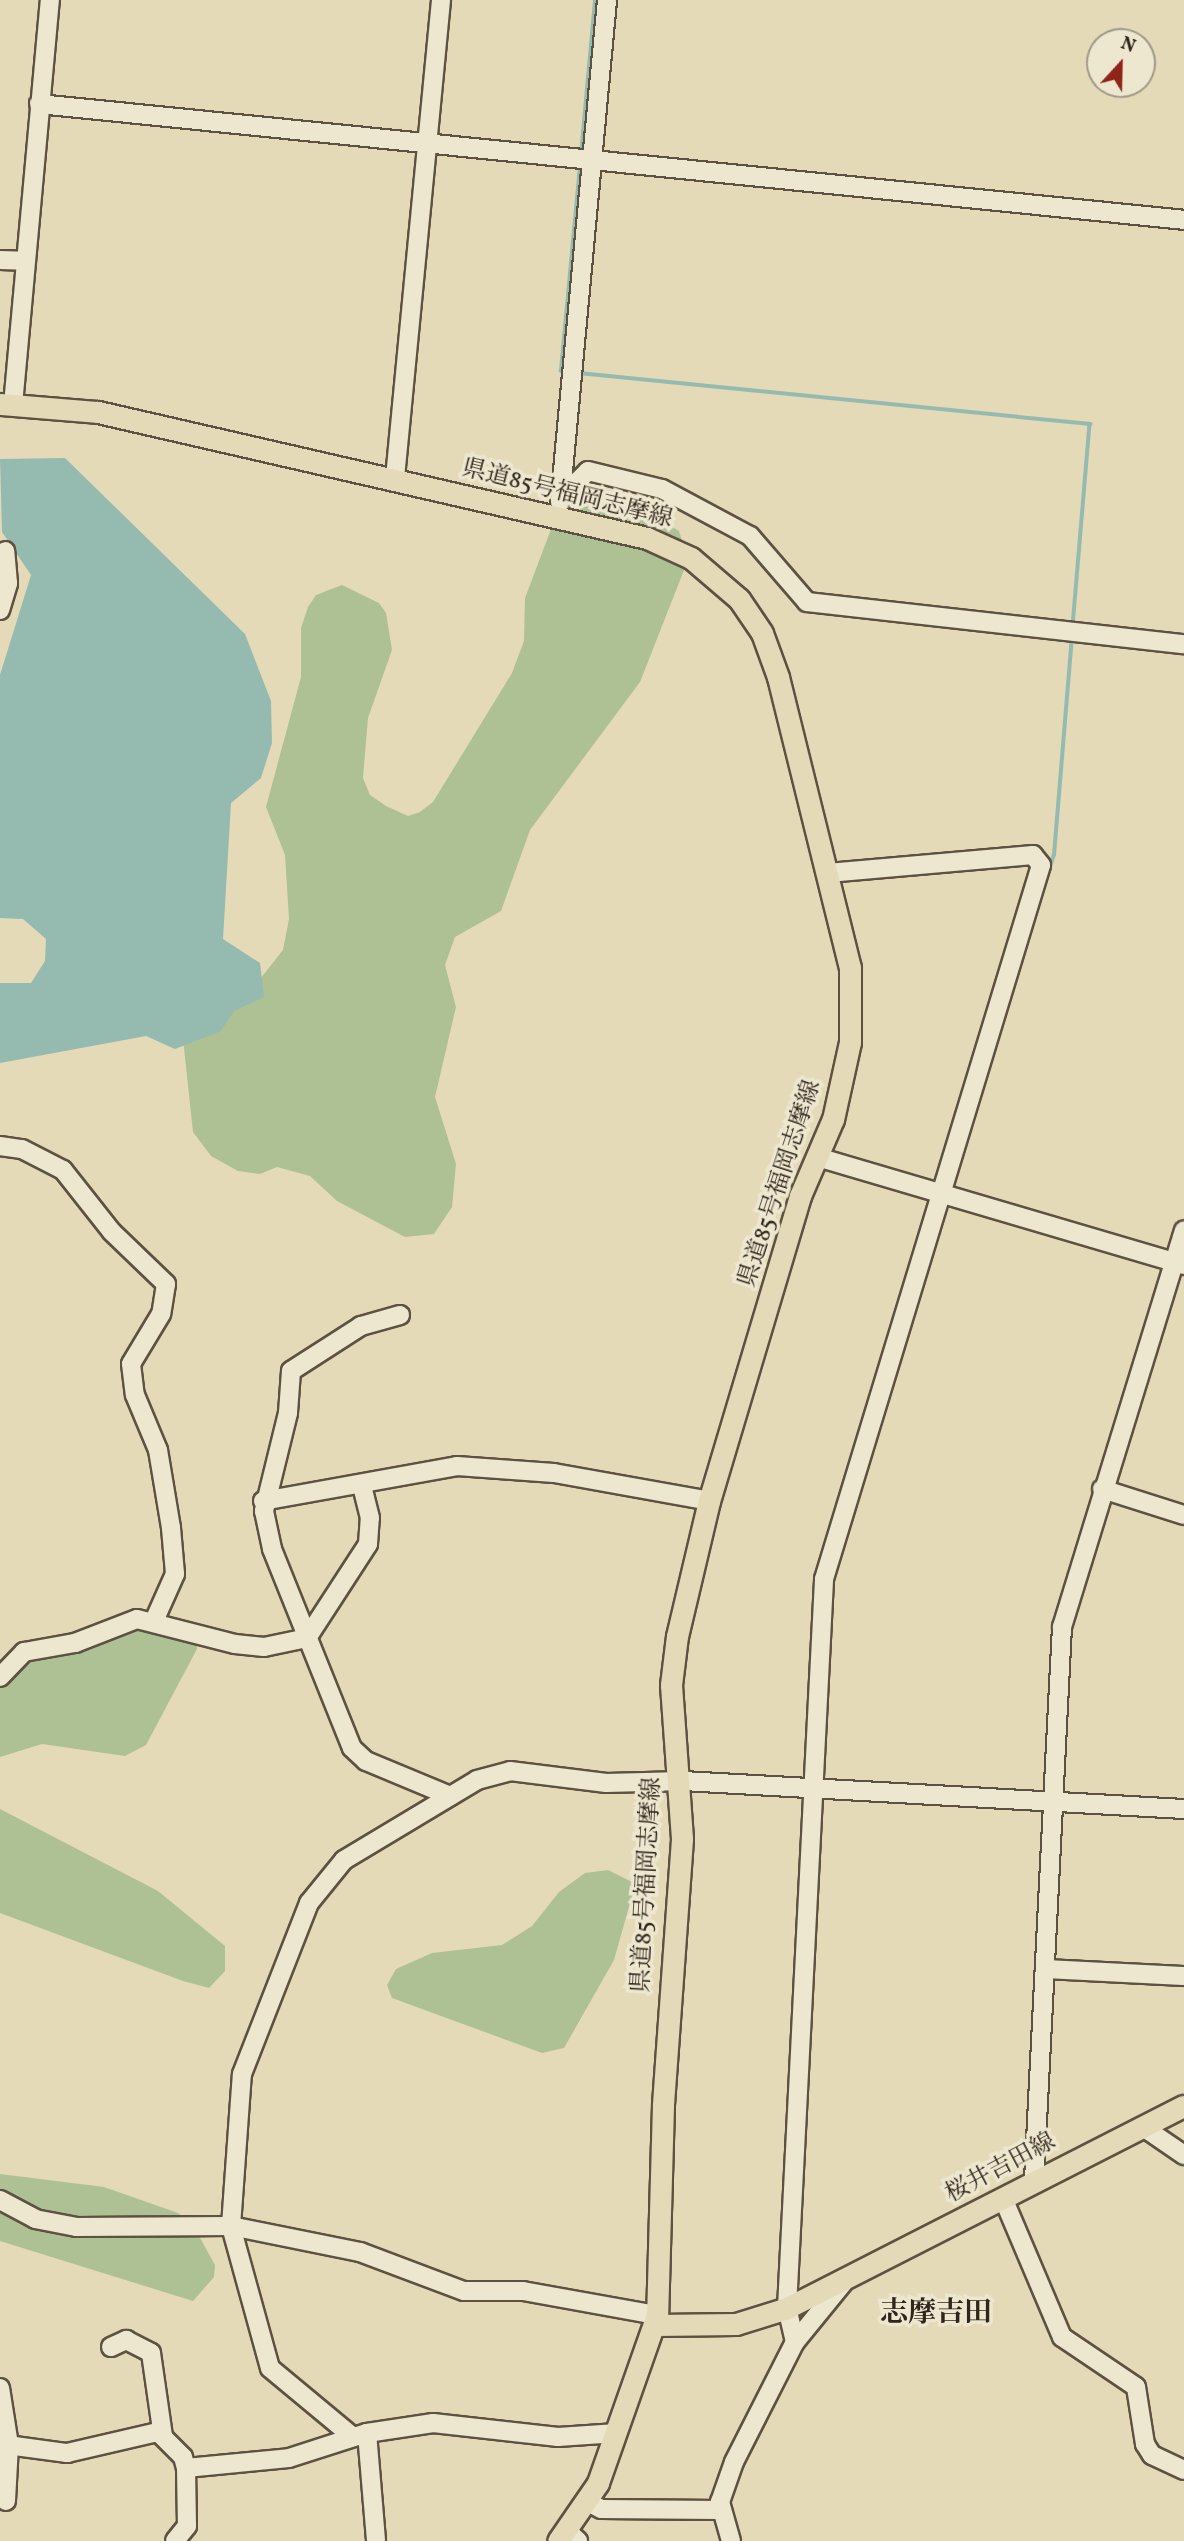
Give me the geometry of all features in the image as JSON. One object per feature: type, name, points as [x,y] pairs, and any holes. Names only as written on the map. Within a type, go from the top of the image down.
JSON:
[{"type":"main road","name":"県道85号福岡志摩線","points":[[6,405],[98,412],[395,478],[559,507],[671,547],[739,599],[762,633],[778,677],[850,967],[852,1019],[839,1095],[709,1502],[674,1658],[683,1781],[656,2320],[617,2433],[588,2502],[568,2538]]},
{"type":"main road","name":"桜井吉田線","points":[[656,2320],[736,2324],[786,2308],[844,2282],[1034,2181],[1184,2106]]},
{"type":"street","points":[[6,405],[24,261],[50,0]]},
{"type":"street","points":[[395,478],[441,0]]},
{"type":"street","points":[[559,507],[607,0]]},
{"type":"street","points":[[39,104],[1184,220]]},
{"type":"street","points":[[0,260],[24,261]]},
{"type":"street","points":[[559,507],[588,471],[696,504],[750,536],[807,602],[1184,644]]},
{"type":"street","points":[[0,610],[8,583],[5,551]]},
{"type":"street","points":[[795,2342],[786,2308],[824,1579],[1041,865],[1033,855],[828,873]]},
{"type":"street","points":[[0,1146],[33,1153],[63,1170],[112,1232],[166,1284],[162,1314],[131,1364],[135,1395],[158,1450],[175,1574],[155,1619]]},
{"type":"street","points":[[817,1157],[1180,1264]]},
{"type":"street","points":[[1034,2181],[1057,1804],[1062,1627],[1102,1489],[1180,1264],[1184,1230]]},
{"type":"street","points":[[400,1315],[361,1326],[291,1371],[286,1423],[264,1501],[272,1549],[352,1748],[366,1761],[450,1796]]},
{"type":"street","points":[[264,1501],[362,1485],[432,1466],[468,1466],[554,1473],[709,1502]]},
{"type":"street","points":[[0,1677],[24,1652],[75,1643],[121,1622],[155,1619],[235,1644],[273,1646],[307,1638],[368,1544],[370,1518],[362,1485]]},
{"type":"street","points":[[1102,1489],[1184,1514]]},
{"type":"street","points":[[376,2541],[360,2435],[270,2368],[231,2226],[242,2074],[309,1903],[344,1860],[450,1796],[510,1771],[606,1783],[683,1781],[1184,1809]]},
{"type":"street","points":[[1045,1969],[1184,1976]]},
{"type":"street","points":[[1143,2127],[1184,2155]]},
{"type":"street","points":[[1003,2198],[1062,2337],[1136,2387],[1145,2444],[1152,2455],[1184,2470]]},
{"type":"street","points":[[0,2200],[35,2219],[77,2227],[231,2226],[360,2252],[464,2291],[523,2291],[656,2320]]},
{"type":"street","name":"桜井吉田線","points":[[720,2510],[734,2462],[795,2342],[844,2282]]},
{"type":"street","points":[[111,2347],[126,2340],[151,2353],[163,2436],[186,2468],[187,2526],[175,2541]]},
{"type":"street","points":[[0,2388],[6,2501]]},
{"type":"street","points":[[186,2468],[289,2458],[360,2435],[463,2423],[558,2437],[617,2433]]},
{"type":"street","points":[[5,2445],[67,2453],[149,2431],[163,2436]]},
{"type":"street","points":[[588,2502],[601,2509],[720,2510],[731,2541]]},
{"type":"green space","points":[[603,500],[629,501],[679,531],[688,560],[640,682],[530,830],[501,911],[455,937],[445,965],[456,1007],[435,1097],[456,1164],[452,1207],[434,1234],[405,1237],[337,1201],[310,1176],[277,1167],[260,1174],[238,1171],[211,1156],[193,1132],[183,1039],[244,999],[283,950],[289,919],[285,855],[266,807],[301,677],[301,628],[308,607],[316,595],[342,585],[379,603],[386,613],[392,650],[368,718],[363,778],[370,795],[386,806],[408,816],[420,812],[433,802],[512,673],[524,641],[525,598],[556,516]]},
{"type":"green space","points":[[128,1624],[196,1635],[197,1649],[146,1745],[125,1756],[42,1744],[0,1757],[0,1660]]},
{"type":"green space","points":[[0,1809],[158,1891],[225,1946],[225,1971],[209,1988],[183,1981],[0,1913]]},
{"type":"green space","points":[[608,1870],[632,1882],[632,1896],[614,1960],[564,2048],[542,2053],[392,1998],[387,1985],[396,1969],[432,1953],[502,1945],[532,1926],[559,1892],[585,1873]]},
{"type":"green space","points":[[0,2174],[104,2187],[178,2213],[194,2227],[215,2265],[214,2277],[193,2301],[0,2241]]},
{"type":"water","points":[[65,458],[245,634],[271,701],[272,743],[261,778],[231,803],[223,939],[260,963],[264,997],[234,1011],[221,1031],[175,1049],[146,1036],[0,1063],[0,983],[31,983],[45,961],[46,939],[23,919],[0,918],[0,675],[31,575],[2,532],[0,459]]},
{"type":"waterway","points":[[581,155],[595,0]]},
{"type":"waterway","points":[[568,372],[561,371],[580,166]]},
{"type":"waterway","points":[[579,373],[1090,424],[1073,626]]},
{"type":"waterway","points":[[968,1134],[1054,855],[1072,637]]},
{"type":"district","name":"志摩吉田","points":[[936,2314]]}]
